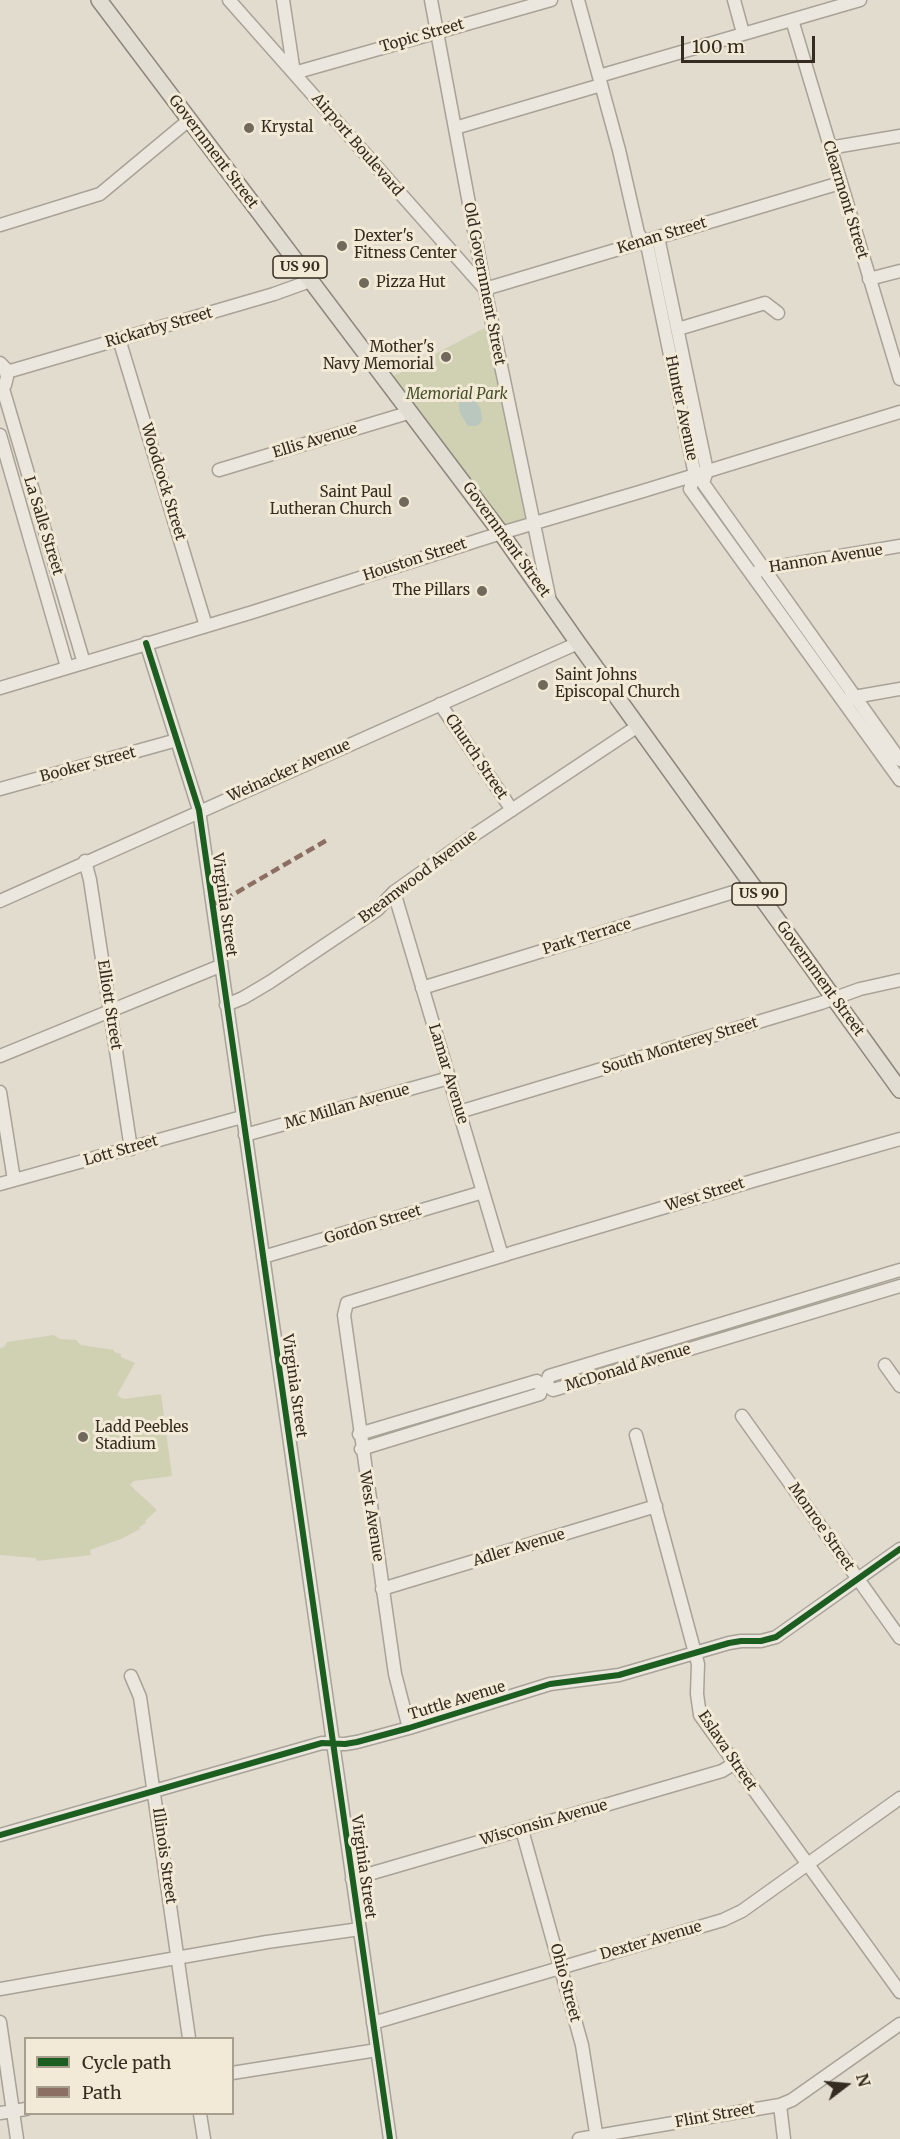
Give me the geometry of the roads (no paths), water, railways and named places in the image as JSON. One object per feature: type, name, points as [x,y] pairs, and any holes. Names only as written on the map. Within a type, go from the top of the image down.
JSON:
[{"type":"main road","name":"Government Street","points":[[99,0],[501,532],[900,1090]]},
{"type":"street","name":"Airport Boulevard","points":[[229,0],[485,289]]},
{"type":"street","points":[[283,0],[294,73]]},
{"type":"street","name":"Old Government Street","points":[[431,0],[485,289],[550,602]]},
{"type":"street","name":"Topic Street","points":[[294,73],[551,0]]},
{"type":"street","name":"Hunter Avenue","points":[[578,0],[638,233],[648,249],[703,483],[758,571],[850,699],[900,760]]},
{"type":"street","points":[[734,0],[744,33]]},
{"type":"street","points":[[455,128],[744,33],[860,0]]},
{"type":"street","name":"Clearmont Street","points":[[792,20],[900,379]]},
{"type":"street","points":[[0,225],[100,194],[189,120]]},
{"type":"street","points":[[829,148],[900,136]]},
{"type":"street","name":"Kenan Street","points":[[485,289],[840,183]]},
{"type":"street","name":"Hunter Avenue","points":[[658,237],[678,329],[701,473]]},
{"type":"street","points":[[869,279],[900,271]]},
{"type":"street","name":"Rickarby Street","points":[[3,368],[119,339],[274,294],[310,281]]},
{"type":"street","points":[[678,329],[765,303],[778,313]]},
{"type":"street","name":"Woodcock Street","points":[[119,339],[206,626]]},
{"type":"street","points":[[1,390],[7,381],[3,368]]},
{"type":"street","name":"La Salle Street","points":[[1,390],[84,663]]},
{"type":"street","name":"Ellis Avenue","points":[[219,470],[411,412]]},
{"type":"street","name":"Houston Street","points":[[0,688],[206,626],[501,532],[534,524],[900,412]]},
{"type":"street","name":"La Salle Street","points":[[0,435],[68,668]]},
{"type":"street","points":[[23,515],[39,510]]},
{"type":"street","name":"Hannon Avenue","points":[[758,571],[900,546]]},
{"type":"street","name":"Weinacker Avenue","points":[[0,901],[199,810],[548,658],[578,642]]},
{"type":"street","name":"Virginia Street","points":[[146,643],[199,810],[390,2139]]},
{"type":"street","points":[[850,699],[900,689]]},
{"type":"street","name":"Hunter Avenue","points":[[850,699],[900,780]]},
{"type":"street","name":"Church Street","points":[[440,704],[512,810]]},
{"type":"street","name":"Breamwood Avenue","points":[[226,1005],[270,982],[368,917],[394,892],[638,726]]},
{"type":"street","name":"Booker Street","points":[[0,789],[177,740]]},
{"type":"street","name":"Elliott Street","points":[[85,861],[90,880],[131,1149]]},
{"type":"street","name":"Park Terrace","points":[[422,988],[753,886]]},
{"type":"street","name":"Lamar Avenue","points":[[394,892],[483,1192],[507,1255]]},
{"type":"street","points":[[0,1056],[220,966]]},
{"type":"street","name":"South Monterey Street","points":[[459,1112],[817,1005],[860,989],[900,980]]},
{"type":"street","name":"Mc Millan Avenue","points":[[245,1135],[449,1078]]},
{"type":"street","points":[[0,1092],[14,1180]]},
{"type":"street","name":"Lott Street","points":[[0,1184],[243,1117]]},
{"type":"street","name":"West Street","points":[[347,1303],[900,1139]]},
{"type":"street","name":"Gordon Street","points":[[263,1257],[483,1192]]},
{"type":"street","name":"McDonald Avenue","points":[[900,1270],[549,1376],[546,1385],[553,1390],[900,1286]]},
{"type":"street","name":"West Avenue","points":[[347,1303],[344,1315],[361,1449],[395,1674],[409,1728]]},
{"type":"street","points":[[885,1365],[900,1386]]},
{"type":"street","name":"McDonald Avenue","points":[[359,1434],[537,1381],[542,1386],[540,1395],[361,1449]]},
{"type":"street","name":"Monroe Street","points":[[742,1416],[900,1638]]},
{"type":"street","name":"Eslava Street","points":[[636,1435],[698,1664],[697,1694],[700,1715],[900,1992]]},
{"type":"street","name":"Adler Avenue","points":[[382,1589],[656,1506]]},
{"type":"street","name":"Tuttle Avenue","points":[[0,1835],[321,1743],[357,1742],[409,1728],[550,1684],[619,1675],[729,1643],[761,1641],[776,1637],[900,1549]]},
{"type":"street","name":"Illinois Street","points":[[131,1676],[140,1697],[189,2037]]},
{"type":"street","name":"Wisconsin Avenue","points":[[352,1879],[722,1771],[735,1763]]},
{"type":"street","name":"Dexter Avenue","points":[[373,2024],[735,1915],[900,1798]]},
{"type":"street","name":"Ohio Street","points":[[522,1830],[582,2045],[597,2138]]},
{"type":"street","points":[[0,1989],[360,1929]]},
{"type":"street","points":[[0,2022],[6,2112],[17,2139]]},
{"type":"street","points":[[784,2139],[780,2105],[792,2100],[900,2024]]},
{"type":"street","points":[[234,2073],[377,2049]]},
{"type":"street","name":"Flint Street","points":[[579,2139],[597,2138],[780,2105]]},
{"type":"street","points":[[6,2112],[24,2109]]},
{"type":"street","points":[[200,2115],[204,2139]]},
{"type":"place","name":"Krystal","points":[[249,128]]},
{"type":"place","name":"Dexter's Fitness Center","points":[[342,246]]},
{"type":"place","name":"Pizza Hut","points":[[364,283]]},
{"type":"place","name":"Mother's Navy Memorial","points":[[446,357]]},
{"type":"place","name":"Saint Paul Lutheran Church","points":[[404,502]]},
{"type":"place","name":"The Pillars","points":[[482,591]]},
{"type":"place","name":"Saint Johns Episcopal Church","points":[[543,685]]},
{"type":"place","name":"Ladd Peebles Stadium","points":[[83,1437]]},
{"type":"park label","name":"Memorial Park","points":[[457,395]]}]
